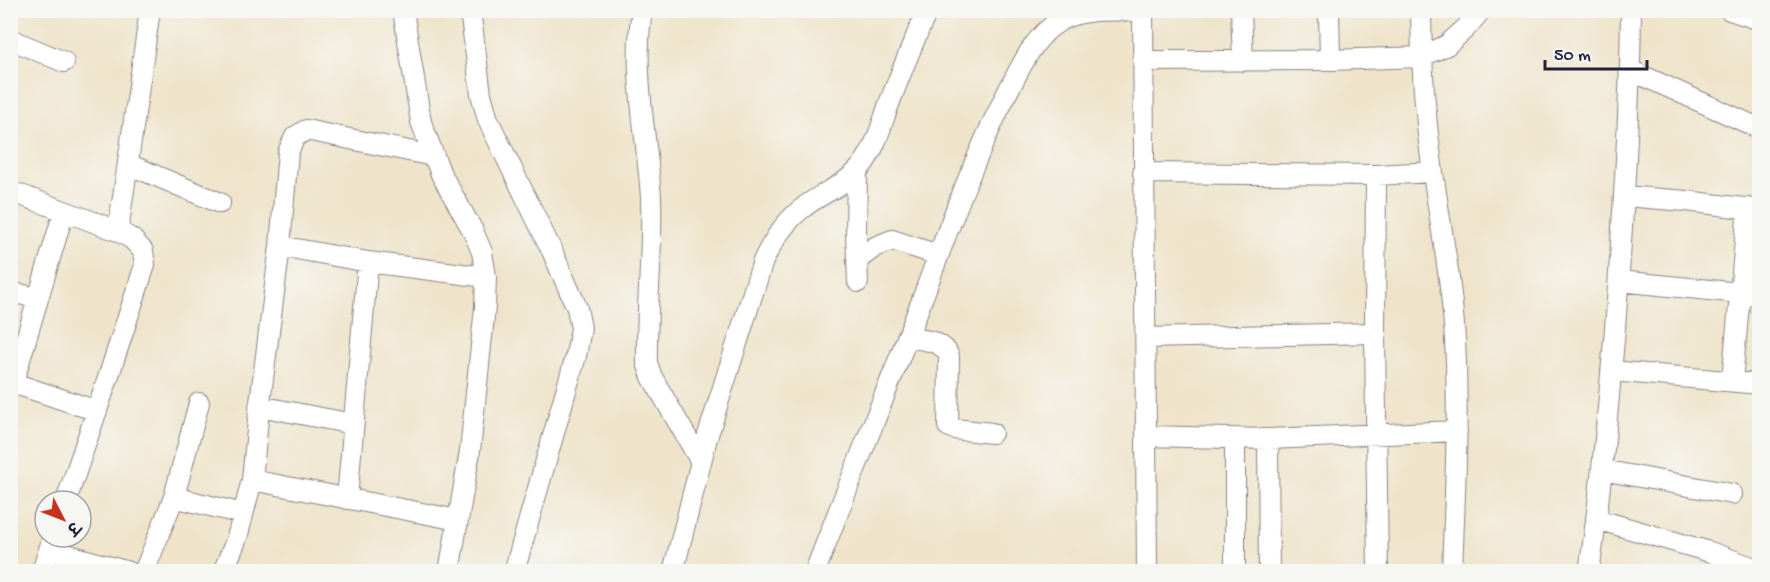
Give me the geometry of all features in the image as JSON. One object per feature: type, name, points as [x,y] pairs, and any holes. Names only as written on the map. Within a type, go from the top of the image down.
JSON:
[{"type":"street","points":[[118,231],[150,10]]},
{"type":"street","points":[[403,10],[421,122],[441,174],[478,242],[486,277],[470,451],[449,572]]},
{"type":"street","points":[[470,10],[481,94],[488,120],[578,308],[581,328],[576,356],[514,572]]},
{"type":"street","points":[[642,10],[638,62],[651,198],[647,363],[651,377],[701,462]]},
{"type":"street","points":[[673,572],[701,462],[763,261],[773,241],[787,222],[804,207],[857,171],[873,147],[928,10]]},
{"type":"street","points":[[815,572],[964,187],[993,120],[1036,42],[1052,26],[1070,15],[1092,10],[1143,11],[1147,572]]},
{"type":"street","points":[[1241,10],[1243,61]]},
{"type":"street","points":[[1329,10],[1330,60]]},
{"type":"street","points":[[1420,10],[1421,57],[1433,172],[1449,276],[1455,340],[1457,431],[1452,572]]},
{"type":"street","points":[[1143,61],[1421,57],[1447,45],[1481,10]]},
{"type":"street","points":[[1589,572],[1602,470],[1619,281],[1631,10]]},
{"type":"street","points":[[1730,10],[1760,20]]},
{"type":"street","points":[[10,39],[64,62]]},
{"type":"street","points":[[1630,70],[1754,126]]},
{"type":"street","points":[[223,572],[237,538],[252,480],[280,246],[288,152],[295,137],[306,130],[433,156]]},
{"type":"street","points":[[128,164],[220,203]]},
{"type":"street","points":[[857,171],[858,282]]},
{"type":"street","points":[[1143,173],[1376,175],[1433,172]]},
{"type":"street","points":[[1376,175],[1378,572]]},
{"type":"street","points":[[10,191],[118,231],[139,245],[145,256],[145,265],[70,489]]},
{"type":"street","points":[[1624,196],[1754,209],[1750,294],[1732,381]]},
{"type":"street","points":[[64,211],[12,382],[97,411]]},
{"type":"street","points":[[857,260],[875,247],[892,240],[938,255]]},
{"type":"street","points":[[280,246],[368,262],[486,277]]},
{"type":"street","points":[[347,499],[368,262]]},
{"type":"street","points":[[1619,281],[1750,294]]},
{"type":"street","points":[[10,292],[38,298]]},
{"type":"street","points":[[1146,338],[1375,333]]},
{"type":"street","points":[[907,337],[937,343],[947,350],[949,356],[948,426],[954,429],[992,433]]},
{"type":"street","points":[[1611,371],[1760,384]]},
{"type":"street","points":[[144,572],[174,497],[199,403]]},
{"type":"street","points":[[260,406],[353,424]]},
{"type":"street","points":[[1146,436],[1268,439],[1457,431]]},
{"type":"street","points":[[1235,439],[1235,572]]},
{"type":"street","points":[[1268,439],[1269,572]]},
{"type":"street","points":[[1602,470],[1732,494]]},
{"type":"street","points":[[252,480],[458,520]]},
{"type":"street","points":[[174,497],[243,514]]},
{"type":"street","points":[[1596,519],[1710,552],[1760,570]]},
{"type":"street","points":[[42,572],[49,549]]},
{"type":"street","points":[[67,549],[129,572]]}]
